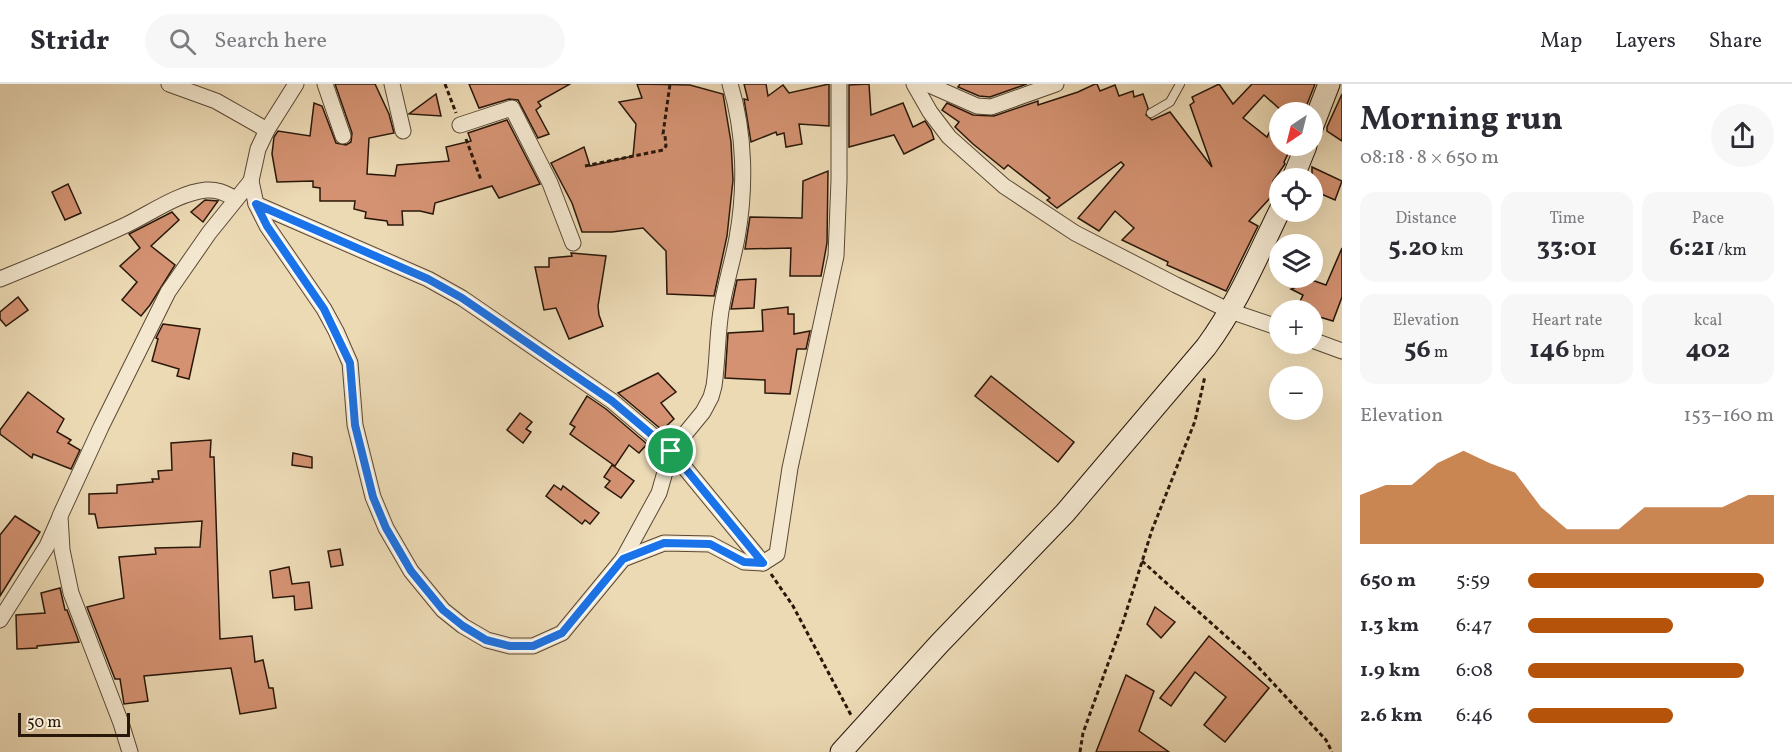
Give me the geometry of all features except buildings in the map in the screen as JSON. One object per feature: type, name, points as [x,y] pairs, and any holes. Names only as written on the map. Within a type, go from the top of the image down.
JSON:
[{"type":"street","points":[[169,84],[216,101],[267,130]]},
{"type":"street","points":[[296,84],[267,130],[258,149],[251,181],[256,204],[267,226],[324,309],[350,363],[355,425],[373,497],[386,528],[411,571],[443,610],[486,640],[510,646],[533,646],[562,633],[623,559],[659,493],[671,451],[703,412],[711,397],[720,316],[742,199],[738,108],[730,84]]},
{"type":"street","points":[[325,84],[343,136]]},
{"type":"street","points":[[392,84],[403,131]]},
{"type":"street","points":[[623,559],[664,543],[710,544],[744,562],[763,563],[777,554],[790,468],[836,256],[839,84]]},
{"type":"street","points":[[914,84],[930,112],[949,137],[1004,186],[1075,233],[1230,311],[1269,324]]},
{"type":"street","points":[[927,84],[977,106],[991,107],[1056,84]]},
{"type":"street","points":[[1322,102],[1329,84]]},
{"type":"street","points":[[460,125],[512,108],[550,183],[573,243]]},
{"type":"street","points":[[0,620],[47,546],[101,427],[168,292],[209,233],[251,181]]},
{"type":"street","points":[[0,279],[189,195],[204,190],[213,190],[236,199]]},
{"type":"street","points":[[256,204],[428,279],[462,298],[612,401],[671,451],[763,563]]},
{"type":"street","points":[[854,743],[939,644],[1065,513],[1206,347],[1230,311],[1274,222]]},
{"type":"street","points":[[1323,344],[1342,351]]},
{"type":"street","points":[[60,516],[62,550],[71,593],[130,752]]},
{"type":"lane","points":[[1151,113],[1170,102],[1180,84]]},
{"type":"path","points":[[585,166],[663,150],[666,146],[663,134],[670,84]]},
{"type":"path","points":[[1080,752],[1083,733],[1123,622],[1152,530],[1195,421],[1204,382],[1206,347]]},
{"type":"path","points":[[1142,561],[1247,655],[1326,740],[1332,752]]},
{"type":"path","points":[[763,563],[793,606],[854,743]]},
{"type":"route","points":[[256,204],[428,279],[462,298],[612,401],[671,451],[763,563],[744,562],[710,544],[664,543],[623,559],[562,633],[533,646],[510,646],[486,640],[443,610],[411,571],[386,528],[373,497],[355,425],[350,363],[324,309],[288,259],[256,204]]}]
